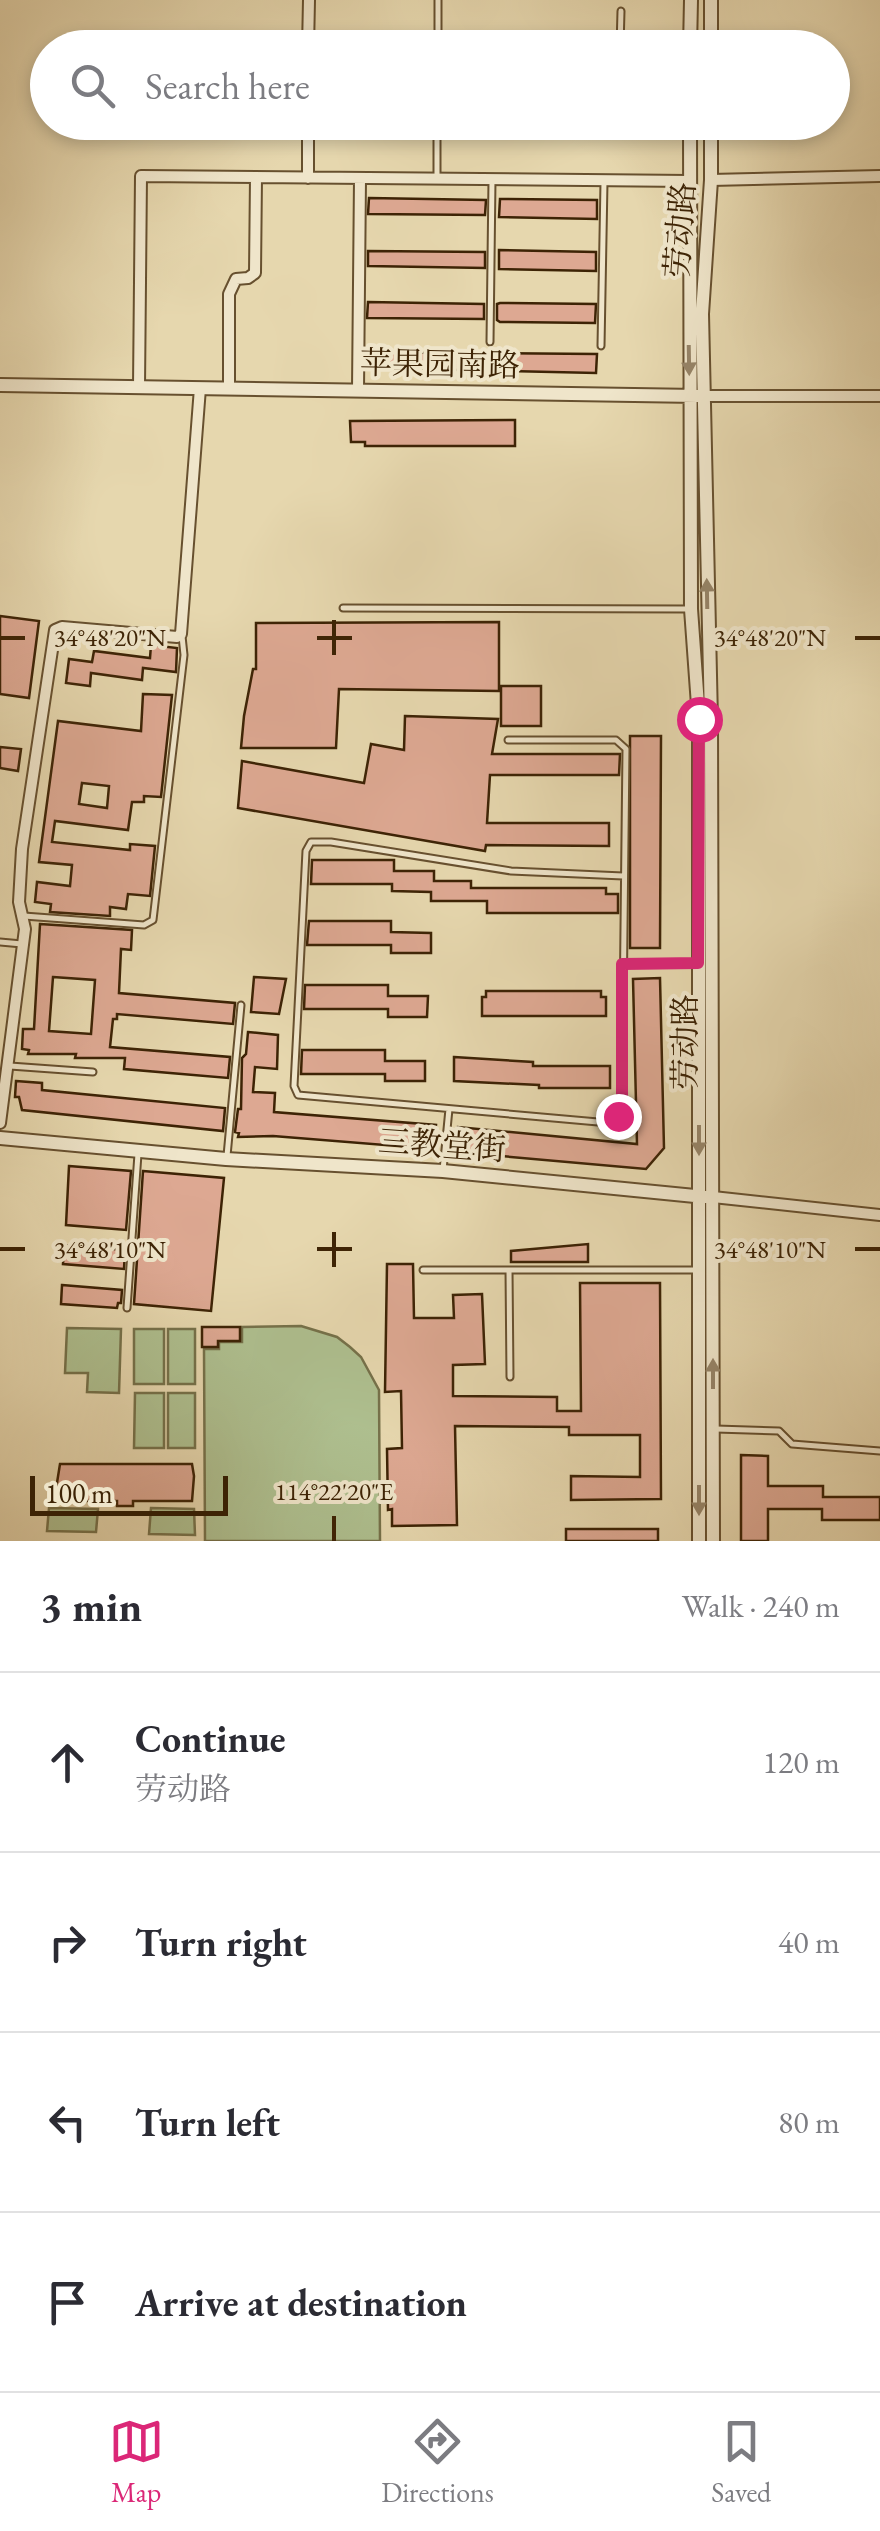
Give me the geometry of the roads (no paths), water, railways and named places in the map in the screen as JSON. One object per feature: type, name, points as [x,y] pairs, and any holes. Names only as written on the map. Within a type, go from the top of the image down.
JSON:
[{"type":"street","points":[[308,0],[308,30]]},
{"type":"street","points":[[690,30],[691,0]]},
{"type":"street","points":[[712,0],[712,30]]},
{"type":"street","points":[[308,140],[308,178]]},
{"type":"street","name":"劳动路","points":[[690,140],[710,720],[706,1197],[698,1270],[699,1541]]},
{"type":"street","name":"劳动路","points":[[711,140],[696,396],[691,609],[699,719],[698,963],[714,1429],[713,1541]]},
{"type":"street","points":[[138,387],[141,176],[689,181]]},
{"type":"street","points":[[711,180],[880,176]]},
{"type":"street","points":[[229,388],[229,294],[236,279],[253,277],[255,273],[256,178]]},
{"type":"street","points":[[358,390],[360,179]]},
{"type":"street","name":"苹果园南路","points":[[0,385],[880,396]]},
{"type":"street","points":[[0,1123],[23,944],[24,916],[19,902],[22,848],[54,630],[62,627],[177,637],[181,634],[200,388]]},
{"type":"street","name":"三教堂街","points":[[0,1138],[226,1159],[444,1171],[880,1214]]},
{"type":"lane","points":[[438,0],[438,30]]},
{"type":"lane","points":[[620,30],[621,11]]},
{"type":"lane","points":[[437,140],[437,180]]},
{"type":"lane","points":[[490,342],[492,180]]},
{"type":"lane","points":[[601,346],[604,182]]},
{"type":"lane","points":[[344,608],[691,609]]},
{"type":"lane","points":[[24,916],[144,926],[152,920],[184,655],[181,634]]},
{"type":"lane","points":[[508,740],[616,740],[624,744],[624,876],[622,964],[622,1105],[618,1116],[598,1122],[298,1095],[294,1086],[306,850],[311,842],[511,872],[624,876]]},
{"type":"lane","points":[[0,942],[23,944]]},
{"type":"lane","points":[[622,964],[698,963]]},
{"type":"lane","points":[[226,1159],[241,1004]]},
{"type":"lane","points":[[7,1065],[93,1072]]},
{"type":"lane","points":[[444,1171],[449,1109]]},
{"type":"lane","points":[[126,1308],[138,1151]]},
{"type":"lane","points":[[422,1270],[698,1270]]},
{"type":"lane","points":[[510,1270],[510,1377]]},
{"type":"lane","points":[[714,1429],[779,1432],[792,1444],[880,1452]]}]
